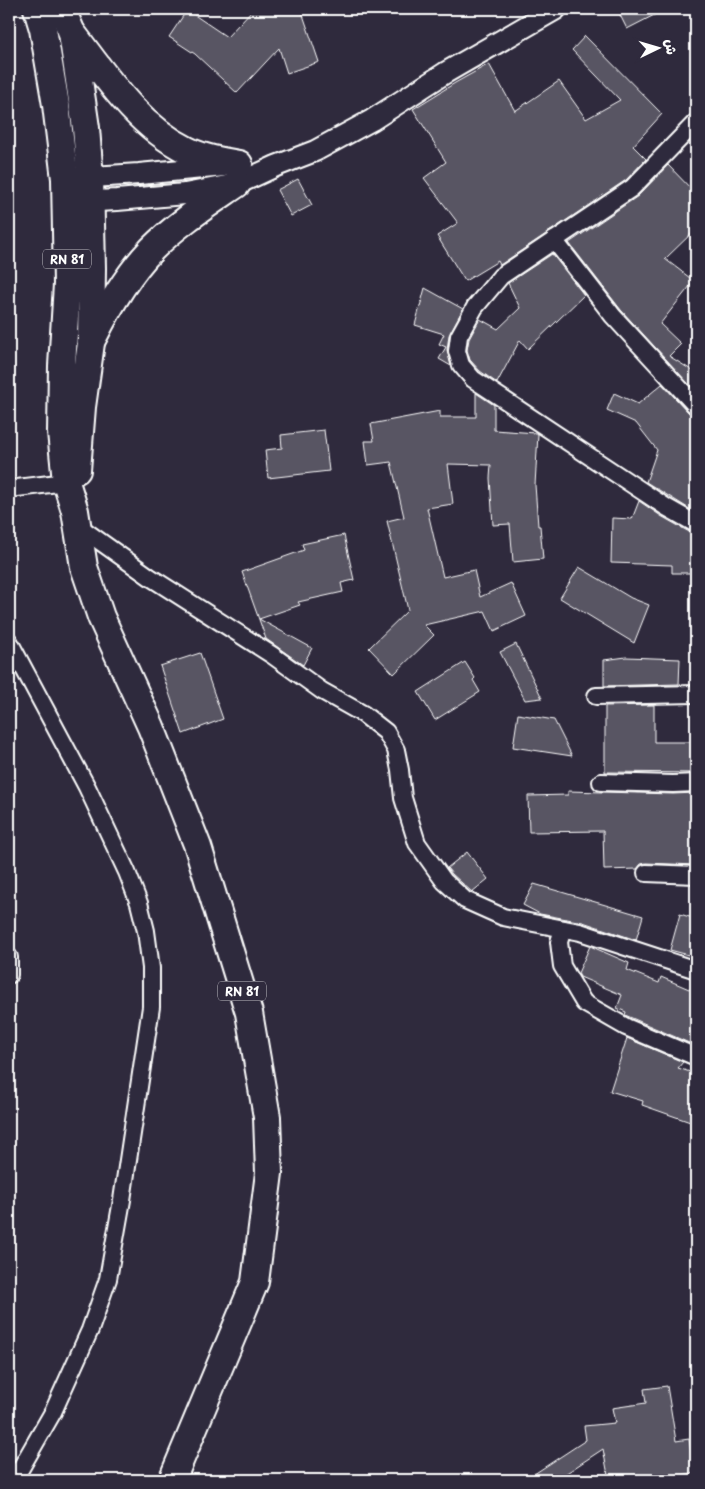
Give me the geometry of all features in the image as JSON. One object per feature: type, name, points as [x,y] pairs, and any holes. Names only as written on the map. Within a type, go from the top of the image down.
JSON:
[{"type":"main road","name":"RN 81","points":[[37,9],[56,105],[78,190],[92,268],[91,343],[79,442],[76,518]]},
{"type":"main road","name":"RN 81","points":[[62,9],[72,33],[86,128],[67,284],[62,366],[61,432],[66,482],[76,518],[84,567],[101,617],[151,727],[198,847],[249,1013],[267,1117],[270,1173],[254,1282],[172,1480]]},
{"type":"main road","points":[[72,33],[136,113],[161,134],[187,150],[211,159],[238,174],[152,250],[126,281],[107,310],[91,343]]},
{"type":"street","points":[[78,190],[185,194],[238,174],[276,166],[315,151],[372,120],[445,73],[556,9]]},
{"type":"street","points":[[696,122],[632,188],[501,276],[475,307],[459,336],[457,351],[461,365],[472,379],[666,507],[696,524]]},
{"type":"street","points":[[554,240],[613,316],[696,406]]},
{"type":"street","points":[[9,489],[66,482]]},
{"type":"street","points":[[76,518],[150,577],[272,655],[322,691],[363,714],[386,732],[396,750],[403,798],[417,843],[444,880],[465,900],[503,917],[580,932],[696,970]]},
{"type":"street","points":[[9,641],[87,787],[127,872],[139,903],[146,931],[151,968],[151,1008],[108,1279],[90,1330],[53,1412],[14,1480]]},
{"type":"street","points":[[596,696],[696,694]]},
{"type":"street","points":[[601,782],[696,783]]},
{"type":"street","points":[[646,874],[696,875]]},
{"type":"street","points":[[563,929],[559,942],[562,966],[584,1003],[626,1027],[696,1057]]},
{"type":"street","points":[[9,957],[9,975]]},
{"type":"building","points":[[253,9],[301,9],[319,62],[287,73],[279,48],[237,93],[195,54],[169,37],[187,10],[227,37]]},
{"type":"building","points":[[617,9],[666,9],[627,29]]},
{"type":"building","points":[[585,36],[662,114],[633,146],[646,159],[626,180],[500,265],[498,261],[465,281],[437,236],[458,223],[424,178],[446,162],[413,109],[489,64],[515,111],[559,81],[586,119],[620,100],[572,50]]},
{"type":"building","points":[[668,165],[696,194],[696,229],[665,259],[694,281],[660,324],[681,344],[669,356],[696,373],[696,392],[621,310],[569,243],[638,196]]},
{"type":"building","points":[[298,179],[312,205],[291,216],[277,190]]},
{"type":"building","points":[[552,254],[584,295],[528,349],[520,340],[497,383],[480,371],[470,360],[467,350],[469,339],[480,319],[498,329],[520,308],[508,283]]},
{"type":"building","points":[[425,288],[463,309],[449,335],[447,350],[451,366],[439,359],[446,347],[439,344],[444,334],[415,325]]},
{"type":"building","points":[[662,384],[689,413],[696,416],[696,513],[646,482],[657,450],[636,423],[607,410],[614,393],[638,404]]},
{"type":"building","points":[[476,393],[494,405],[494,430],[538,434],[535,485],[543,559],[513,562],[510,524],[493,525],[491,465],[448,464],[453,504],[427,508],[443,577],[474,570],[480,597],[511,583],[526,616],[494,631],[485,611],[424,625],[434,635],[394,674],[369,648],[408,610],[387,521],[404,517],[391,462],[368,465],[365,441],[374,441],[371,424],[440,411],[440,417],[476,417]]},
{"type":"building","points":[[324,430],[329,471],[268,478],[265,450],[282,448],[281,435]]},
{"type":"building","points":[[639,501],[661,516],[696,534],[696,573],[672,573],[672,565],[611,563],[612,518],[632,519]]},
{"type":"building","points":[[344,535],[354,580],[341,583],[343,592],[298,602],[300,605],[259,619],[312,648],[303,665],[266,639],[242,572],[304,550],[302,544]]},
{"type":"building","points":[[579,567],[631,598],[649,605],[634,643],[560,598]]},
{"type":"building","points":[[516,644],[542,698],[525,700],[500,652]]},
{"type":"building","points":[[200,653],[223,719],[183,734],[160,666]]},
{"type":"building","points":[[626,657],[680,659],[679,684],[604,686],[604,660]]},
{"type":"building","points":[[465,662],[475,678],[473,680],[480,692],[435,720],[418,692]]},
{"type":"building","points":[[654,705],[654,742],[696,742],[696,773],[605,772],[605,706]]},
{"type":"building","points":[[518,714],[554,720],[572,756],[513,747]]},
{"type":"building","points":[[568,791],[696,793],[696,865],[646,863],[641,864],[637,869],[604,870],[603,831],[529,832],[528,796],[568,795]]},
{"type":"building","points":[[467,852],[488,879],[472,892],[447,868]]},
{"type":"building","points":[[534,884],[643,916],[636,940],[583,922],[540,914],[523,905]]},
{"type":"building","points":[[680,914],[696,919],[696,957],[670,950]]},
{"type":"building","points":[[590,946],[629,963],[627,970],[659,983],[661,977],[696,992],[696,1046],[625,1015],[626,1012],[617,1008],[622,995],[580,977],[578,973]]},
{"type":"building","points":[[627,1038],[683,1062],[678,1068],[696,1074],[696,1124],[642,1105],[643,1101],[610,1091]]},
{"type":"building","points":[[667,1386],[676,1441],[689,1439],[694,1473],[646,1480],[609,1480],[603,1449],[556,1480],[525,1480],[586,1440],[584,1426],[615,1423],[612,1408],[646,1403],[644,1389]]}]
